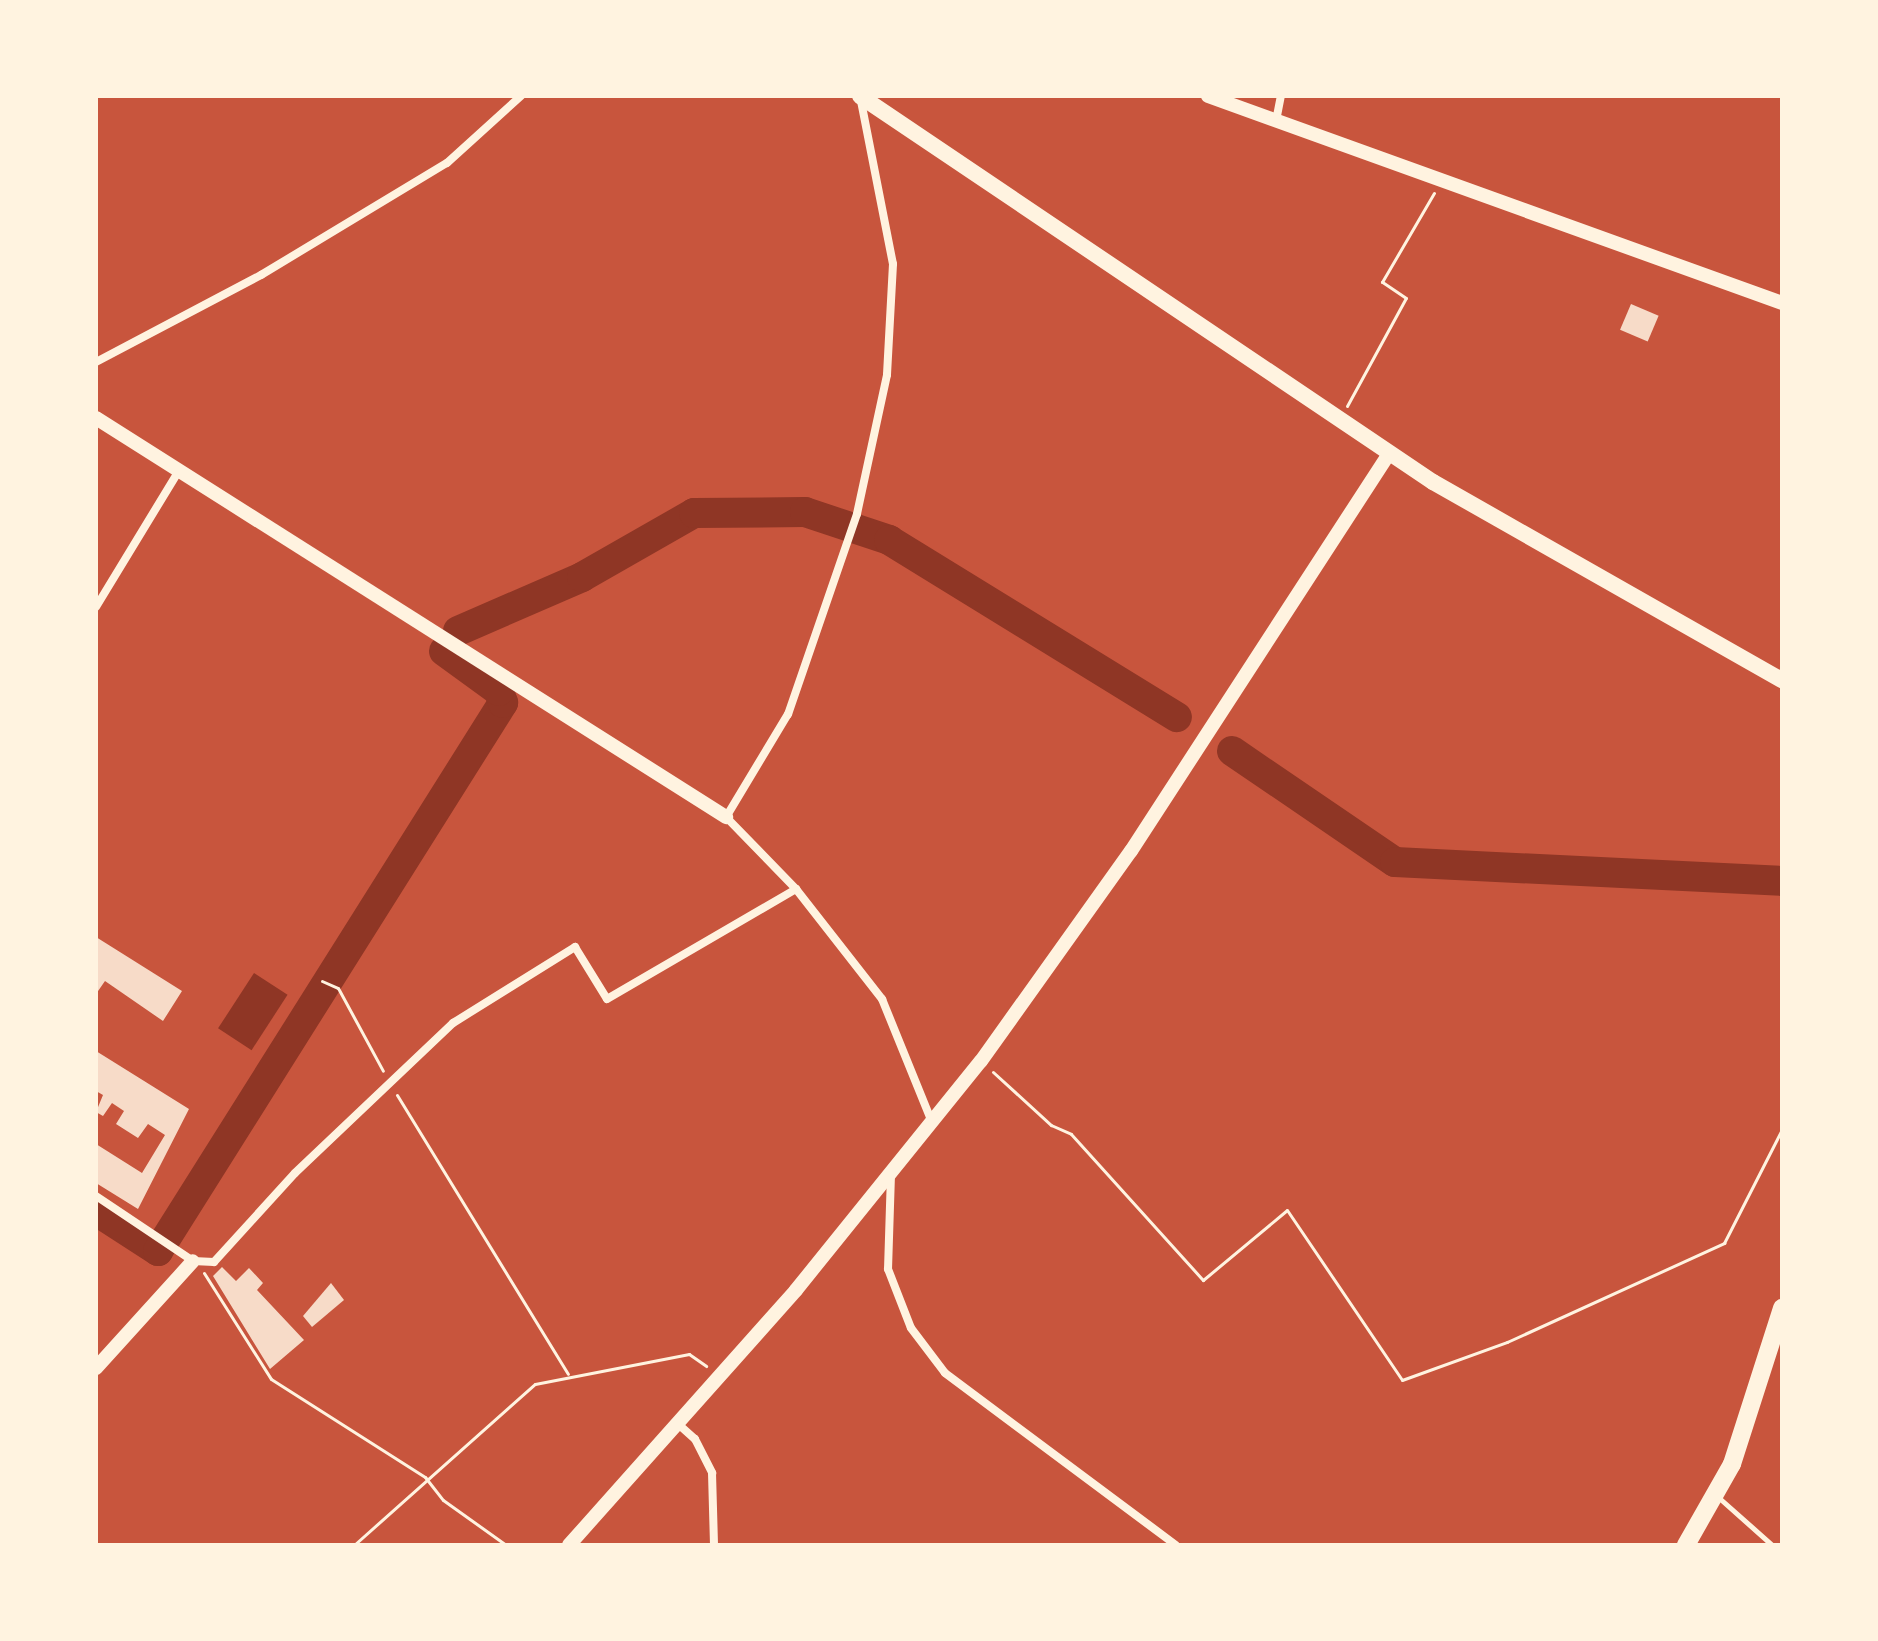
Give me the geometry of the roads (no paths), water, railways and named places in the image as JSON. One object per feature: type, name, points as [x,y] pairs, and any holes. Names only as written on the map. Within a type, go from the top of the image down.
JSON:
[{"type":"highway","points":[[1686,1545],[1717,1497],[1782,1308]]},
{"type":"main road","points":[[860,96],[1389,453],[1782,680]]},
{"type":"street","points":[[96,362],[261,275],[447,163],[521,96]]},
{"type":"street","points":[[726,817],[788,714],[852,531],[895,315],[885,209],[860,96]]},
{"type":"street","points":[[1208,96],[1782,303]]},
{"type":"street","points":[[1276,121],[1281,96]]},
{"type":"street","points":[[96,418],[726,817],[796,889],[882,999],[932,1123]]},
{"type":"street","points":[[569,1545],[720,1376],[981,1061],[1131,851],[1389,453]]},
{"type":"street","points":[[96,607],[180,469]]},
{"type":"street","points":[[96,1196],[193,1261],[214,1262],[232,1248],[389,1081],[453,1023],[575,947],[607,999],[796,889]]},
{"type":"street","points":[[891,1172],[888,1269],[911,1328],[945,1373],[1176,1545]]},
{"type":"street","points":[[96,1368],[193,1261]]},
{"type":"street","points":[[677,1423],[695,1439],[712,1473],[714,1545]]},
{"type":"lane","points":[[1717,1497],[1772,1545]]},
{"type":"waterway","points":[[458,631],[582,577],[694,513],[805,512],[889,540],[1177,717]]},
{"type":"waterway","points":[[96,1211],[158,1251],[503,703],[499,691],[444,651]]},
{"type":"waterway","points":[[1232,751],[1395,862],[1782,881]]}]
